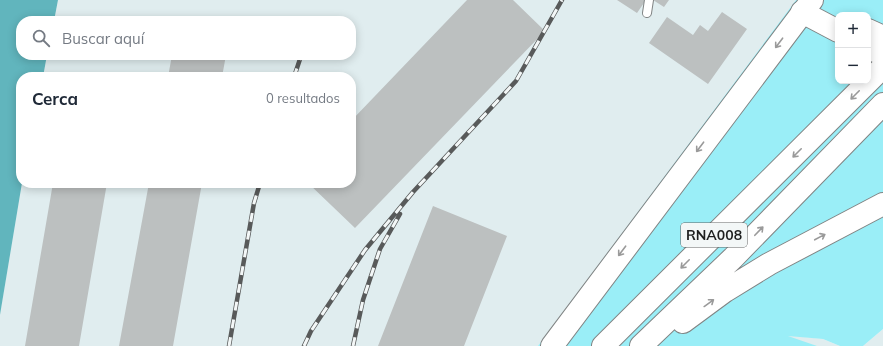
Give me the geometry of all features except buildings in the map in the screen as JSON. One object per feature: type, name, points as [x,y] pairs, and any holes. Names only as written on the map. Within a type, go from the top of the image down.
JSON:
[{"type":"main road","points":[[808,5],[835,13]]},
{"type":"main road","points":[[808,5],[835,28]]},
{"type":"main road","points":[[552,346],[808,5]]},
{"type":"main road","points":[[871,31],[883,37]]},
{"type":"main road","points":[[870,48],[883,56]]},
{"type":"main road","name":"RNA008","points":[[603,346],[883,67]]},
{"type":"main road","name":"RNA008","points":[[641,346],[733,258],[883,104]]},
{"type":"main road","points":[[657,346],[688,318],[725,291],[769,264],[883,204]]},
{"type":"lane","points":[[647,13],[649,0]]},
{"type":"shaded area","points":[[0,0],[58,0],[55,16],[16,16],[16,60],[46,60],[44,72],[16,72],[16,188],[21,188],[0,315]]},
{"type":"shaded area","points":[[58,0],[796,0],[538,346],[0,346],[0,315],[21,188],[356,188],[356,72],[44,72],[46,60],[356,60],[356,16],[55,16]]},
{"type":"shaded area","points":[[796,0],[883,0],[883,329],[863,346],[840,346],[823,339],[788,336],[817,346],[538,346]]},
{"type":"shaded area","points":[[883,329],[883,346],[863,346]]},
{"type":"shaded area","points":[[786,335],[823,339],[840,346],[751,346]]},
{"type":"railway","points":[[304,346],[311,331],[365,250],[413,192],[516,81],[562,0]]},
{"type":"railway","points":[[296,72],[300,60]]},
{"type":"railway","points":[[229,346],[254,203],[258,188]]},
{"type":"railway","points":[[353,346],[363,300],[380,249],[400,214]]}]
